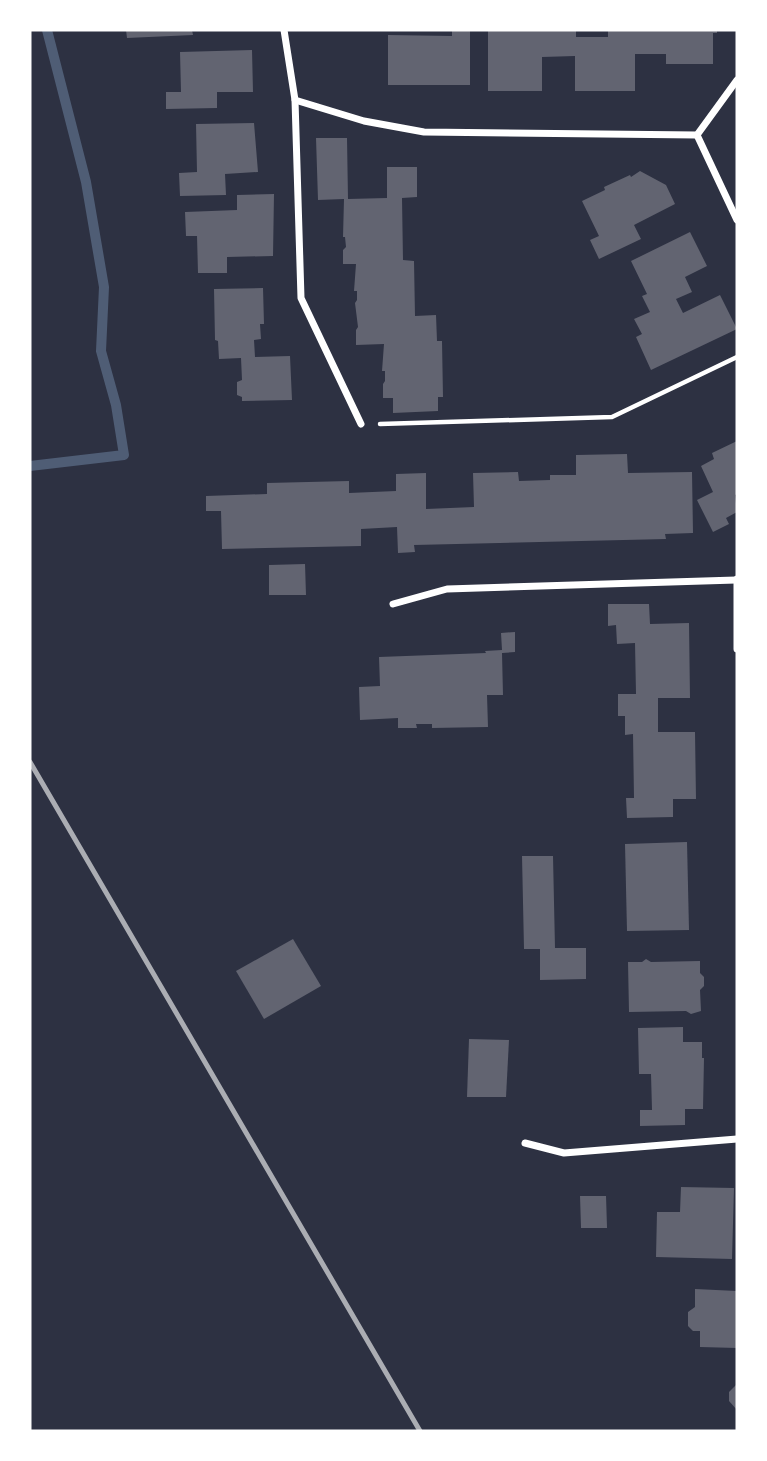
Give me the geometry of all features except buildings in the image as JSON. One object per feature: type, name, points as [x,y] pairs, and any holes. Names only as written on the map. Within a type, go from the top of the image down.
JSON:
[{"type":"street","points":[[284,30],[296,100],[301,298],[361,424]]},
{"type":"street","points":[[697,135],[737,80]]},
{"type":"street","points":[[296,100],[364,121],[424,132],[697,135]]},
{"type":"street","points":[[697,135],[737,220]]},
{"type":"street","points":[[393,604],[447,589],[737,580],[737,649]]},
{"type":"street","points":[[524,1143],[564,1153],[737,1139]]},
{"type":"path","points":[[361,424],[612,417],[737,357]]},
{"type":"waterway","points":[[30,466],[124,455],[116,405],[101,351],[104,287],[86,182],[47,30]]},
{"type":"railway","points":[[30,762],[420,1431]]}]
